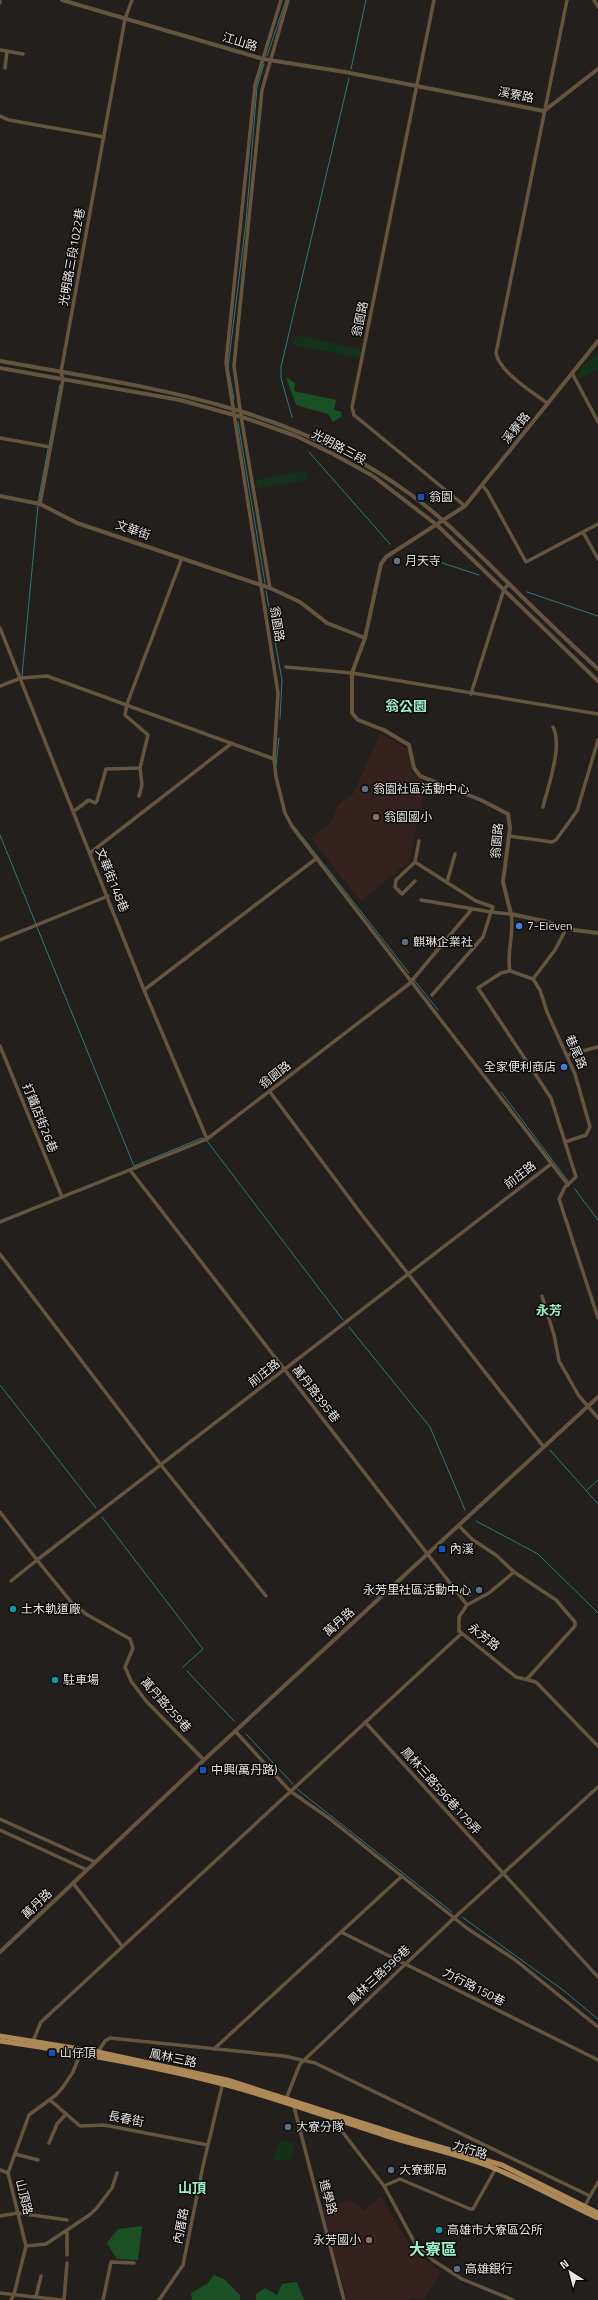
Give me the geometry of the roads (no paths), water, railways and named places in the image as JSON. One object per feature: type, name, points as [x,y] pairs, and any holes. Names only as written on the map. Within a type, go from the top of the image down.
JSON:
[{"type":"main road","name":"鳳林三路","points":[[0,2036],[33,2041],[223,2081]]},
{"type":"main road","name":"鳳林三路","points":[[0,2041],[98,2052],[223,2081],[332,2116]]},
{"type":"main road","name":"力行路","points":[[332,2116],[496,2166],[583,2208],[598,2213]]},
{"type":"main road","name":"力行路","points":[[583,2208],[598,2218]]},
{"type":"street","name":"江山路","points":[[62,0],[263,59],[417,86]]},
{"type":"street","name":"光明路三段1022巷","points":[[39,504],[48,447],[62,380],[61,372],[125,19],[132,0]]},
{"type":"street","points":[[261,586],[226,363],[250,123],[256,85],[281,0]]},
{"type":"street","points":[[270,588],[234,366],[262,90],[288,0]]},
{"type":"street","points":[[417,86],[434,0]]},
{"type":"street","points":[[548,404],[500,364],[496,353],[567,0]]},
{"type":"street","points":[[594,0],[598,7]]},
{"type":"street","points":[[0,50],[23,54]]},
{"type":"street","points":[[5,68],[7,51]]},
{"type":"street","name":"溪寮路","points":[[417,86],[544,111],[598,69]]},
{"type":"street","name":"翁園路","points":[[417,86],[352,411],[402,456],[465,506]]},
{"type":"street","points":[[0,116],[9,120],[104,136]]},
{"type":"street","name":"溪寮路","points":[[437,526],[465,506],[598,341]]},
{"type":"street","name":"光明路三段","points":[[0,361],[210,401],[240,409],[298,430],[343,451],[392,481],[443,521],[598,670]]},
{"type":"street","name":"光明路三段","points":[[0,368],[180,400],[241,416],[296,436],[333,454],[373,476],[437,526],[598,681]]},
{"type":"street","points":[[572,374],[598,422]]},
{"type":"street","points":[[0,438],[48,447]]},
{"type":"street","points":[[482,485],[487,491],[526,562],[598,524]]},
{"type":"street","name":"文華街","points":[[0,496],[39,504],[77,523],[261,586]]},
{"type":"street","name":"翁園路","points":[[437,526],[393,550],[383,560],[365,638],[352,673],[352,712],[358,720],[384,730],[409,745],[414,768],[420,776],[504,811],[510,819],[503,882],[511,914],[510,971]]},
{"type":"street","points":[[583,532],[598,559]]},
{"type":"street","points":[[139,796],[142,785],[140,768],[148,735],[125,715],[127,704],[182,558]]},
{"type":"street","points":[[471,694],[504,589],[509,584]]},
{"type":"street","name":"翁園路","points":[[365,638],[327,623],[300,602],[270,588],[261,586],[278,693],[274,759],[279,794],[285,813],[293,828],[568,1185]]},
{"type":"street","name":"文華街148巷","points":[[0,628],[205,1140]]},
{"type":"street","points":[[286,667],[352,673],[598,714]]},
{"type":"street","points":[[0,686],[20,677],[47,676],[274,759]]},
{"type":"street","points":[[543,807],[556,748],[557,734],[553,727]]},
{"type":"street","points":[[509,836],[552,842],[556,840],[577,812],[598,740]]},
{"type":"street","points":[[90,853],[232,743]]},
{"type":"street","points":[[74,811],[89,800],[95,803],[97,801],[106,769],[140,768]]},
{"type":"street","points":[[415,881],[402,894],[395,887],[396,880],[415,862],[419,841]]},
{"type":"street","points":[[447,882],[455,854]]},
{"type":"street","points":[[144,990],[317,858]]},
{"type":"street","points":[[415,862],[476,901],[493,907],[483,937],[432,995]]},
{"type":"street","points":[[0,940],[108,896]]},
{"type":"street","points":[[421,900],[511,914],[544,921],[566,929],[598,933]]},
{"type":"street","name":"翁園路","points":[[0,1222],[205,1140],[270,1092],[410,981],[472,909]]},
{"type":"street","points":[[566,929],[555,950],[533,979],[510,971],[501,973],[478,988],[551,1098],[564,1142],[576,1174],[574,1180],[568,1185],[561,1195],[560,1204],[598,1318]]},
{"type":"street","name":"巷尾路","points":[[533,979],[540,990],[547,1012],[568,1055],[590,1127],[586,1135],[564,1142]]},
{"type":"street","name":"打鐵店街26巷","points":[[0,1046],[62,1198]]},
{"type":"street","points":[[568,1055],[598,1047]]},
{"type":"street","points":[[270,1092],[408,1274],[543,1446]]},
{"type":"street","name":"前庄路","points":[[11,1581],[551,1164]]},
{"type":"street","name":"萬丹路395巷","points":[[130,1170],[467,1605]]},
{"type":"street","points":[[0,1254],[161,1465],[266,1596]]},
{"type":"street","points":[[542,1296],[554,1335],[556,1355],[572,1385],[598,1418]]},
{"type":"street","name":"萬丹路","points":[[0,1952],[235,1731],[460,1526],[543,1446],[598,1397]]},
{"type":"street","points":[[0,1512],[37,1560]]},
{"type":"street","points":[[460,1526],[473,1540],[496,1555],[514,1572],[556,1600],[575,1622],[575,1626],[563,1641],[527,1679]]},
{"type":"street","name":"萬丹路259巷","points":[[37,1560],[72,1603],[86,1614],[130,1639],[133,1648],[126,1667],[127,1674],[146,1701],[204,1760]]},
{"type":"street","name":"永芳路","points":[[514,1572],[489,1592],[467,1605],[459,1617],[461,1634],[516,1677],[536,1682],[598,1746]]},
{"type":"street","points":[[33,2041],[41,2022],[461,1634]]},
{"type":"street","name":"鳳林三路596巷179弄","points":[[365,1722],[598,1977]]},
{"type":"street","points":[[235,1731],[290,1791],[330,1819],[454,1918],[514,1959],[598,2027]]},
{"type":"street","points":[[503,1874],[598,1787]]},
{"type":"street","points":[[0,1819],[95,1862]]},
{"type":"street","points":[[0,1830],[87,1870]]},
{"type":"street","name":"鳳林三路596巷","points":[[286,2100],[300,2064],[454,1918],[503,1874]]},
{"type":"street","points":[[214,2049],[402,1876]]},
{"type":"street","points":[[73,1883],[122,1946]]},
{"type":"street","name":"力行路150巷","points":[[341,1932],[598,2060]]},
{"type":"street","points":[[98,2052],[105,2041],[110,2038],[284,2056],[315,2063],[590,2196]]},
{"type":"street","name":"山頂路","points":[[11,2300],[14,2294],[26,2246],[8,2173],[29,2116],[56,2095],[73,2072],[81,2051]]},
{"type":"street","name":"內厝路","points":[[159,2300],[183,2265],[223,2081]]},
{"type":"street","name":"長春街","points":[[50,2100],[80,2126],[104,2124],[208,2145]]},
{"type":"street","name":"進學路","points":[[293,2103],[344,2300]]},
{"type":"street","points":[[49,2143],[57,2124],[66,2114]]},
{"type":"street","points":[[332,2116],[384,2186],[416,2245],[434,2261],[462,2279],[513,2300]]},
{"type":"street","points":[[15,2154],[38,2160]]},
{"type":"street","points":[[384,2186],[400,2178],[470,2209],[473,2208],[496,2166]]},
{"type":"street","points":[[0,2170],[8,2173]]},
{"type":"street","points":[[26,2246],[46,2244],[67,2232],[96,2209],[112,2188],[117,2173]]},
{"type":"street","points":[[583,2208],[598,2182]]},
{"type":"street","points":[[0,2216],[18,2213],[67,2220]]},
{"type":"street","points":[[67,2232],[67,2255]]},
{"type":"street","points":[[103,2300],[111,2262],[134,2263]]},
{"type":"street","points":[[0,2292],[62,2300],[67,2263]]},
{"type":"street","points":[[36,2297],[41,2276]]},
{"type":"waterway","points":[[267,56],[286,0]]},
{"type":"waterway","points":[[351,69],[366,0]]},
{"type":"waterway","points":[[234,399],[228,367],[246,222],[257,87],[264,64]]},
{"type":"waterway","points":[[292,417],[281,378],[281,367],[349,78]]},
{"type":"waterway","points":[[49,446],[60,385]]},
{"type":"waterway","points":[[238,422],[265,583]]},
{"type":"waterway","points":[[38,503],[48,449]]},
{"type":"waterway","points":[[309,452],[390,544]]},
{"type":"waterway","points":[[22,676],[38,506]]},
{"type":"waterway","points":[[427,558],[479,575]]},
{"type":"waterway","points":[[266,591],[282,680],[280,719]]},
{"type":"waterway","points":[[527,592],[598,616]]},
{"type":"waterway","points":[[276,765],[279,738]]},
{"type":"waterway","points":[[293,825],[409,973]]},
{"type":"waterway","points":[[0,835],[36,924]]},
{"type":"waterway","points":[[37,927],[134,1166],[202,1138],[204,1139]]},
{"type":"waterway","points":[[414,980],[438,1010]]},
{"type":"waterway","points":[[501,1092],[568,1181]]},
{"type":"waterway","points":[[207,1141],[343,1320]]},
{"type":"waterway","points":[[574,1188],[598,1220]]},
{"type":"waterway","points":[[349,1327],[430,1427],[465,1510]]},
{"type":"waterway","points":[[0,1385],[96,1508]]},
{"type":"waterway","points":[[550,1450],[598,1504]]},
{"type":"waterway","points":[[587,1490],[598,1480]]},
{"type":"waterway","points":[[102,1517],[203,1649],[183,1667]]},
{"type":"waterway","points":[[476,1521],[538,1554],[598,1613]]},
{"type":"waterway","points":[[187,1671],[234,1721]]},
{"type":"waterway","points":[[246,1734],[293,1784]]},
{"type":"waterway","points":[[297,1789],[452,1912]]},
{"type":"waterway","points":[[462,1917],[563,1990],[598,2019]]},
{"type":"place","name":"翁園","points":[[421,497]]},
{"type":"place","name":"月天寺","points":[[397,561]]},
{"type":"place","name":"翁園社區活動中心","points":[[365,789]]},
{"type":"place","name":"翁園國小","points":[[376,817]]},
{"type":"place","name":"7-Eleven","points":[[519,926]]},
{"type":"place","name":"麒琳企業社","points":[[405,942]]},
{"type":"place","name":"全家便利商店","points":[[564,1067]]},
{"type":"place","name":"內溪","points":[[442,1549]]},
{"type":"place","name":"永芳里社區活動中心","points":[[479,1590]]},
{"type":"place","name":"土木軌道廠","points":[[13,1609]]},
{"type":"place","name":"駐車場","points":[[55,1680]]},
{"type":"place","name":"中興(萬丹路)","points":[[203,1770]]},
{"type":"place","name":"山仔頂","points":[[52,2053]]},
{"type":"place","name":"大寮分隊","points":[[288,2127]]},
{"type":"place","name":"大寮郵局","points":[[391,2170]]},
{"type":"place","name":"高雄市大寮區公所","points":[[439,2230]]},
{"type":"place","name":"永芳國小","points":[[369,2240]]},
{"type":"place","name":"高雄銀行","points":[[457,2269]]},
{"type":"district","name":"翁公園","points":[[406,706]]},
{"type":"district","name":"永芳","points":[[549,1310]]},
{"type":"district","name":"山頂","points":[[192,2188]]},
{"type":"district","name":"大寮區","points":[[433,2249]]}]
